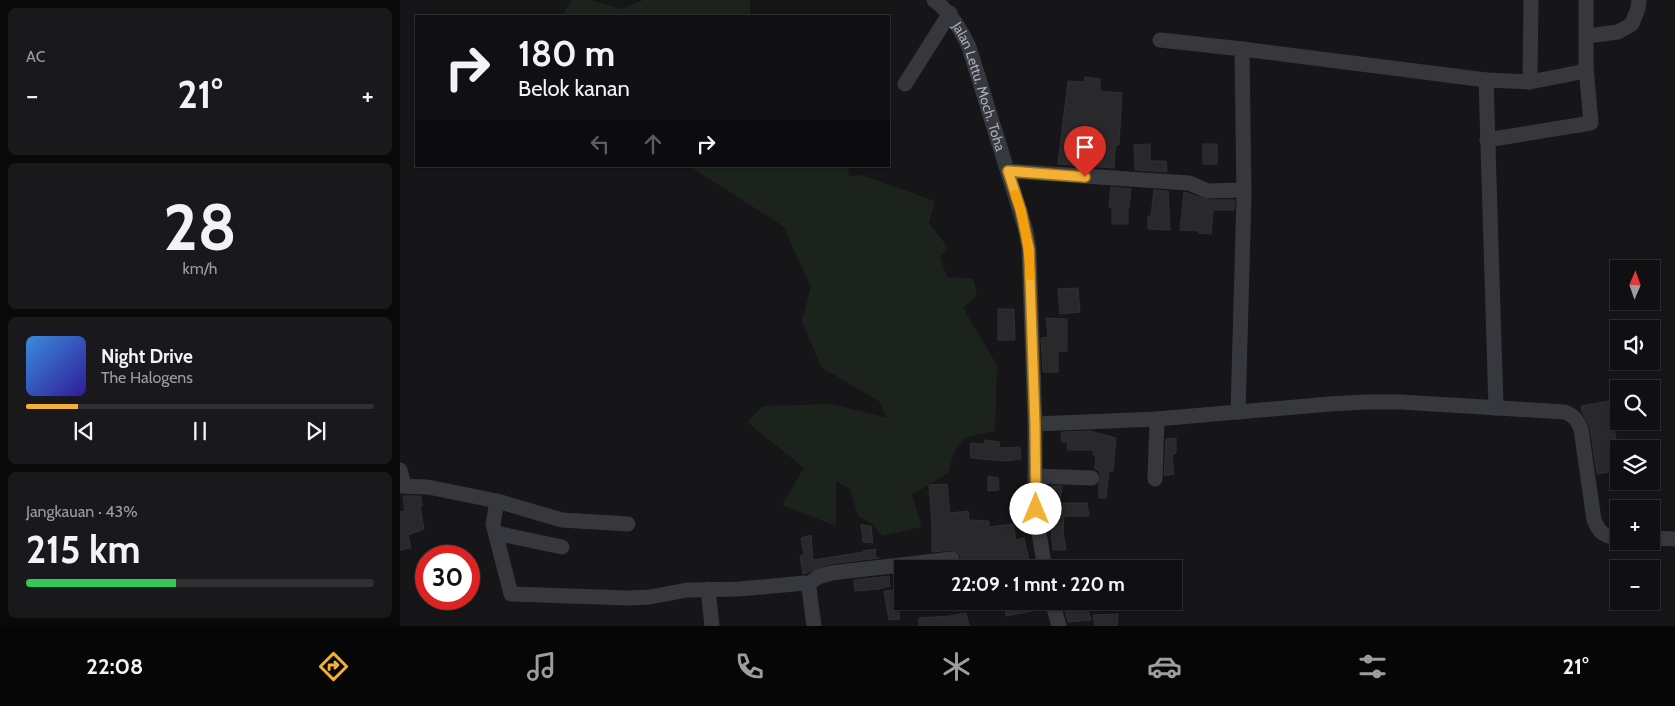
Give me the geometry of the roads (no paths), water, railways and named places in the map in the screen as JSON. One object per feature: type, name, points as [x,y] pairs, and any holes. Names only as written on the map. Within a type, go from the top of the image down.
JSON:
[{"type":"street","name":"Jalan Lettu. Moch. Toha","points":[[934,0],[950,13],[962,32],[968,47],[1021,211],[1029,249],[1036,516],[1043,560]]},
{"type":"street","points":[[1530,82],[1531,0]]},
{"type":"street","points":[[1487,140],[1591,123],[1586,67],[1586,0]]},
{"type":"street","points":[[1587,36],[1618,32],[1632,24],[1639,0]]},
{"type":"street","points":[[905,84],[950,13]]},
{"type":"street","points":[[1160,40],[1486,80],[1530,82],[1581,72],[1586,67]]},
{"type":"street","points":[[1238,412],[1243,190],[1242,49]]},
{"type":"street","points":[[1486,80],[1496,408]]},
{"type":"street","points":[[1008,171],[1189,183],[1208,191],[1243,190]]},
{"type":"street","points":[[1035,424],[1157,419],[1367,402],[1400,402],[1565,412],[1578,421],[1581,429],[1594,520],[1599,532],[1610,536]]},
{"type":"street","points":[[1155,479],[1157,419]]},
{"type":"street","points":[[400,470],[402,485],[428,487],[497,501],[562,520],[628,524]]},
{"type":"street","points":[[1035,476],[1092,478]]},
{"type":"street","points":[[497,501],[493,524],[507,583],[510,593],[514,595],[650,597],[687,590],[739,589],[798,582],[808,584],[818,577],[831,573],[894,566]]},
{"type":"street","points":[[496,533],[562,547]]},
{"type":"street","points":[[1660,538],[1675,539]]},
{"type":"street","points":[[808,584],[814,626]]},
{"type":"street","points":[[708,590],[712,626]]},
{"type":"street","points":[[1055,610],[1059,626]]}]
